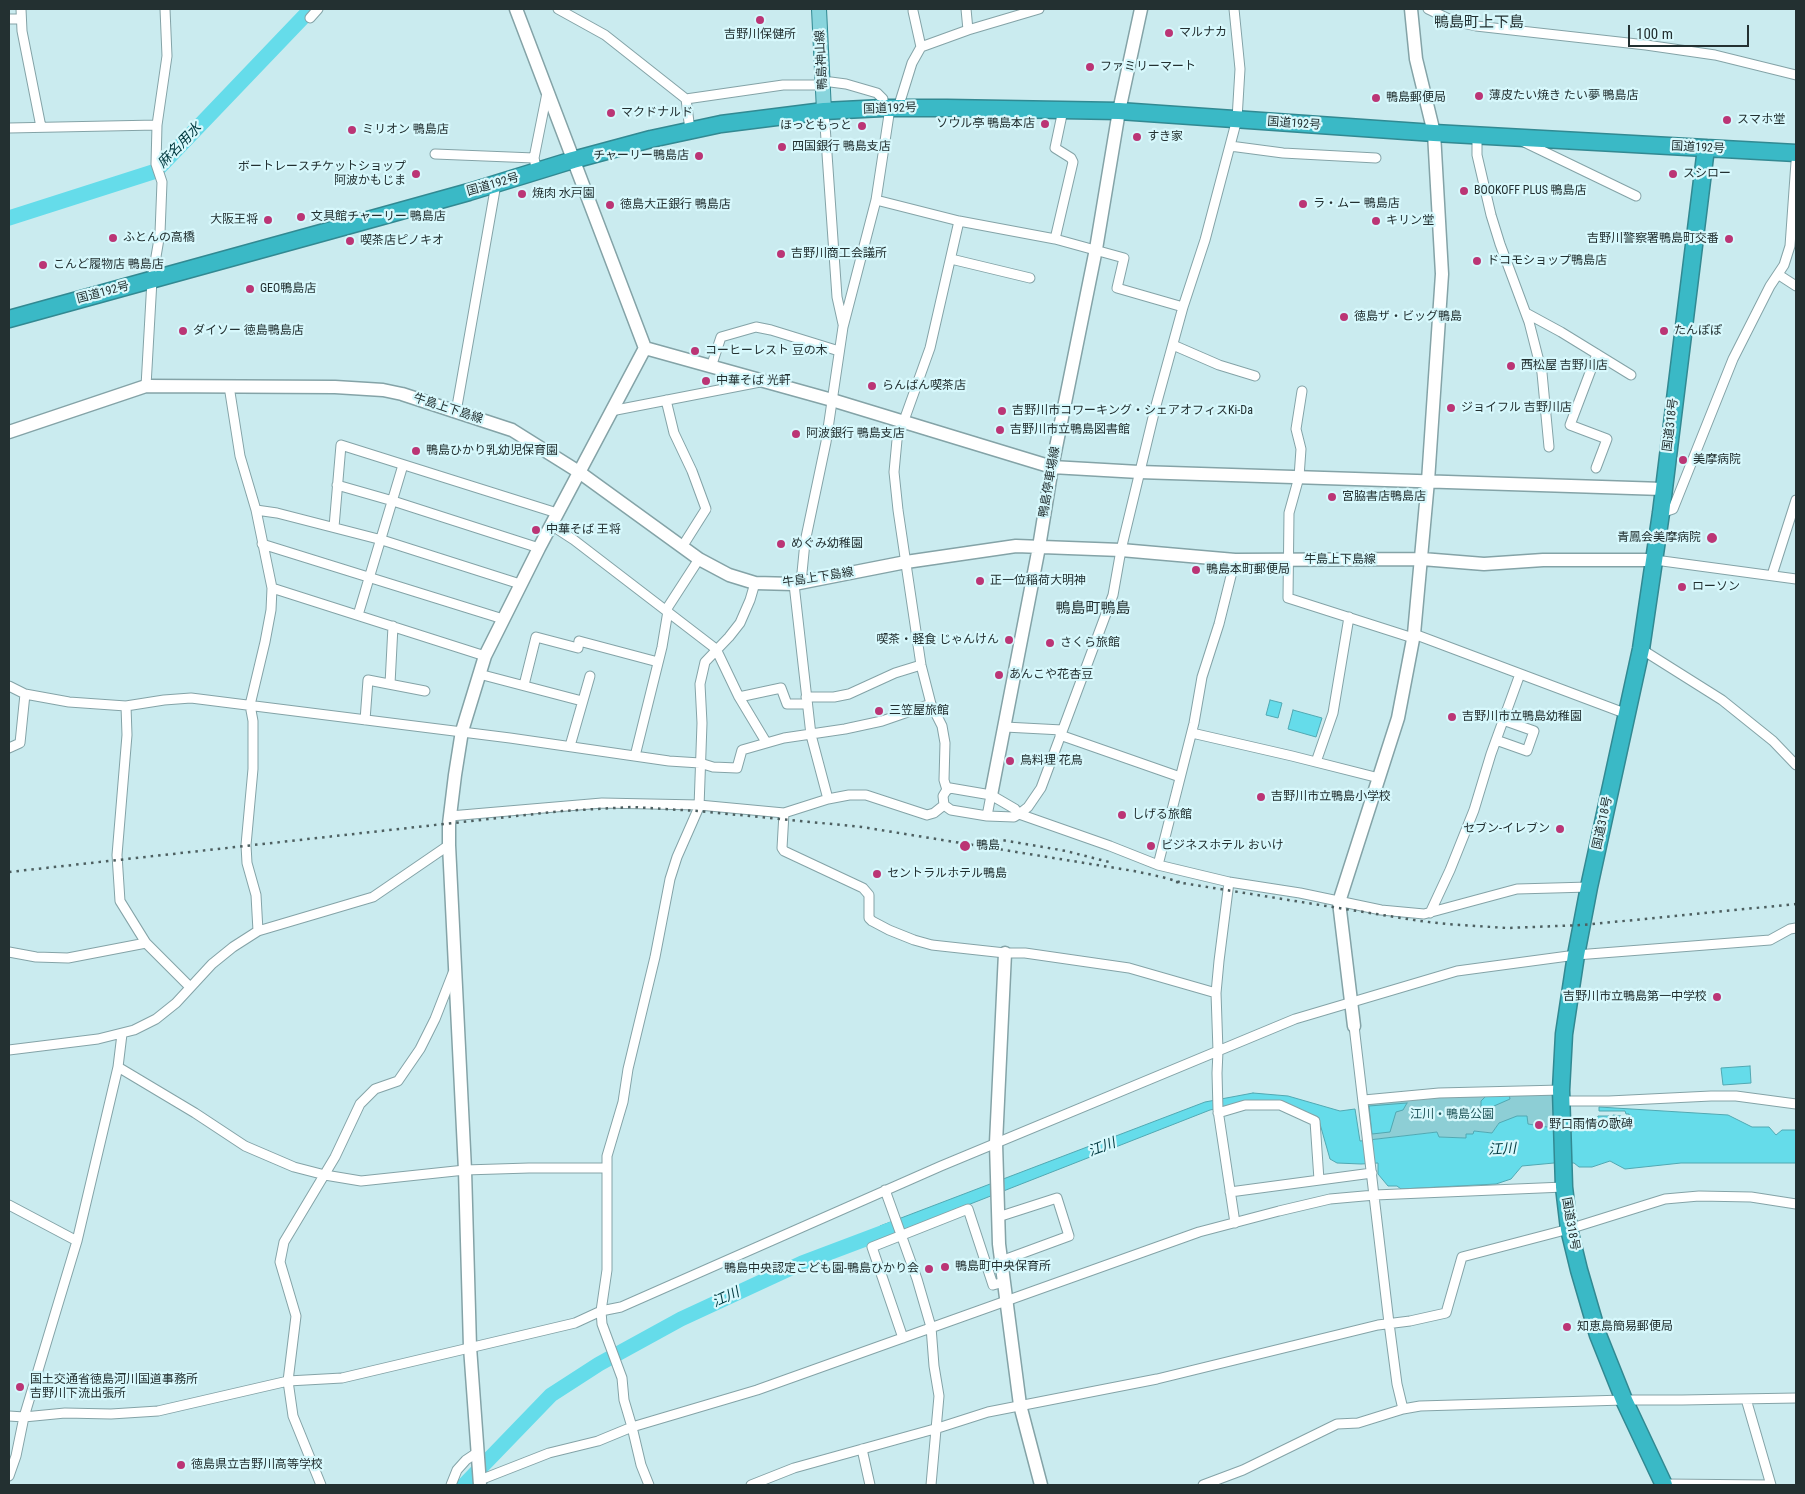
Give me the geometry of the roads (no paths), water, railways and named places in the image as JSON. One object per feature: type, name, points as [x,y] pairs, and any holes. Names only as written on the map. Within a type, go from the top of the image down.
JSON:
[{"type":"highway","name":"国道192号","points":[[9,319],[496,184],[536,165],[574,160],[690,130],[824,111],[890,108],[1119,111],[1477,136],[1796,154]]},
{"type":"highway","name":"国道318号","points":[[1664,1484],[1624,1400],[1598,1335],[1580,1270],[1570,1229],[1564,1187],[1561,1096],[1564,1034],[1576,955],[1641,649],[1655,560],[1706,148]]},
{"type":"main road","name":"鴨島神山線","points":[[819,9],[824,111]]},
{"type":"street","points":[[21,9],[20,19],[41,127]]},
{"type":"street","points":[[146,386],[152,280],[160,233],[162,182],[156,164],[157,126],[167,56],[165,9]]},
{"type":"street","points":[[310,18],[318,9]]},
{"type":"street","points":[[516,9],[645,348],[578,472],[503,618],[485,656],[462,732],[450,816],[449,845],[466,1170],[470,1347],[480,1481],[549,1454],[598,1441],[632,1427],[757,1390],[1199,1232],[1330,1199],[1375,1195],[1564,1187]]},
{"type":"street","points":[[558,9],[605,35],[686,99],[690,130]]},
{"type":"street","points":[[966,9],[968,30]]},
{"type":"street","points":[[920,46],[1039,9]]},
{"type":"street","name":"鴨島停車場線","points":[[991,794],[1039,547],[1052,467],[1096,250],[1119,111],[1141,9]]},
{"type":"street","points":[[1234,9],[1240,69],[1237,120],[1205,240],[1183,308],[1139,472],[1113,595],[1040,788],[1028,807],[1018,814],[1014,817],[987,816],[951,810],[944,805],[943,796],[948,790],[954,788],[991,794],[1015,809],[1018,814],[1158,865],[1229,882],[1381,910],[1424,914],[1517,889],[1589,887]]},
{"type":"street","points":[[1403,1409],[1389,1323],[1339,902],[1398,718],[1414,636],[1422,559],[1442,274],[1434,133],[1416,59],[1411,9]]},
{"type":"street","points":[[1428,9],[1453,20],[1476,26],[1646,45],[1715,55],[1796,75]]},
{"type":"street","points":[[828,799],[811,735],[797,584],[826,442],[843,327],[876,200],[890,108],[920,46],[913,11]]},
{"type":"street","points":[[9,19],[20,19]]},
{"type":"street","points":[[686,99],[783,85],[846,84],[877,92],[890,108]]},
{"type":"street","points":[[434,154],[536,165],[547,93]]},
{"type":"street","points":[[1054,239],[1073,162],[1071,158],[1055,148],[1063,110]]},
{"type":"street","points":[[824,111],[837,297],[843,327]]},
{"type":"street","points":[[9,128],[157,126]]},
{"type":"street","points":[[1477,136],[1477,154],[1491,215],[1526,313],[1542,373],[1550,447]]},
{"type":"street","points":[[1514,138],[1636,196]]},
{"type":"street","points":[[1230,146],[1283,153],[1376,158]]},
{"type":"street","points":[[1661,513],[1673,510],[1733,359],[1770,286],[1779,275],[1790,246],[1796,162]]},
{"type":"street","points":[[456,412],[496,184]]},
{"type":"street","points":[[876,200],[959,221],[1054,239],[1124,258],[1117,288],[1183,308]]},
{"type":"street","points":[[948,790],[944,780],[945,743],[942,726],[931,704],[921,665],[894,472],[897,440],[930,348],[959,221]]},
{"type":"street","points":[[951,259],[1030,278]]},
{"type":"street","points":[[1779,275],[1796,286]]},
{"type":"street","points":[[1526,313],[1631,376]]},
{"type":"street","points":[[711,367],[721,337],[756,327],[839,351]]},
{"type":"street","points":[[1173,345],[1220,365],[1255,376]]},
{"type":"street","points":[[645,348],[832,400],[1052,467],[1139,472],[1663,489]]},
{"type":"street","points":[[1596,468],[1607,440],[1570,426],[1597,354]]},
{"type":"street","points":[[611,411],[763,381]]},
{"type":"street","name":"牛島上下島線","points":[[9,432],[146,386],[335,387],[383,390],[402,394],[512,430],[578,472],[699,559],[729,575],[755,583],[797,584],[906,562],[1016,546],[1121,550],[1235,560],[1422,559],[1484,564],[1543,560],[1655,560]]},
{"type":"street","points":[[229,386],[240,456],[256,510],[272,588],[265,642],[250,705],[254,769],[246,845],[247,863],[256,895],[258,931]]},
{"type":"street","points":[[1302,391],[1296,428],[1301,449],[1299,477],[1290,513],[1288,598],[1414,636],[1627,714]]},
{"type":"street","points":[[666,400],[674,433],[692,471],[706,509],[682,547]]},
{"type":"street","points":[[334,527],[341,445],[557,513]]},
{"type":"street","points":[[358,616],[403,465]]},
{"type":"street","points":[[337,485],[539,548]]},
{"type":"street","points":[[1772,575],[1796,500]]},
{"type":"street","points":[[256,510],[277,513],[382,540],[520,584]]},
{"type":"street","points":[[551,525],[574,540],[716,649],[739,697],[766,742]]},
{"type":"street","points":[[262,544],[503,618]]},
{"type":"street","points":[[635,756],[658,662],[667,610],[699,559]]},
{"type":"street","points":[[1158,865],[1192,734],[1202,677],[1219,624],[1235,560]]},
{"type":"street","points":[[1655,560],[1796,579]]},
{"type":"street","points":[[649,1485],[641,1465],[624,1400],[622,1378],[602,1324],[601,1311],[607,1270],[607,1156],[623,1102],[628,1069],[655,957],[670,879],[699,805],[702,723],[700,684],[705,662],[740,623],[755,583]]},
{"type":"street","points":[[272,588],[485,656]]},
{"type":"street","points":[[1316,762],[1333,713],[1348,617]]},
{"type":"street","points":[[390,684],[393,626]]},
{"type":"street","points":[[524,686],[536,637],[578,648],[579,641],[658,662]]},
{"type":"street","points":[[1641,649],[1722,700],[1772,741],[1796,766]]},
{"type":"street","points":[[739,697],[781,688],[787,704],[834,698],[849,694],[894,673],[921,665]]},
{"type":"street","points":[[479,674],[582,701]]},
{"type":"street","points":[[1430,913],[1474,810],[1496,740],[1520,674]]},
{"type":"street","points":[[570,746],[590,676]]},
{"type":"street","points":[[365,720],[368,680],[425,691]]},
{"type":"street","points":[[9,686],[25,694],[70,702],[126,706],[191,698],[700,763],[713,767],[737,768],[742,750],[766,742],[882,721],[931,704]]},
{"type":"street","points":[[9,748],[20,743],[25,694]]},
{"type":"street","points":[[126,706],[127,735],[117,855],[120,901],[146,943],[190,987]]},
{"type":"street","points":[[1496,740],[1527,751],[1534,731],[1503,720]]},
{"type":"street","points":[[1005,727],[1061,732],[1180,777]]},
{"type":"street","points":[[1192,734],[1379,778]]},
{"type":"street","points":[[987,816],[991,794]]},
{"type":"street","points":[[450,816],[602,803],[699,805],[784,813],[828,799],[849,795],[866,795],[928,815],[944,805]]},
{"type":"street","points":[[784,813],[782,848],[784,851],[863,888],[869,895],[870,918],[875,924],[914,940],[932,945],[1006,953],[1025,953],[1129,968],[1216,993]]},
{"type":"street","points":[[9,1050],[98,1039],[134,1030],[156,1019],[176,1003],[212,964],[233,947],[258,931],[373,897],[449,845]]},
{"type":"street","points":[[1229,882],[1218,961],[1216,993],[1218,1112],[1235,1223]]},
{"type":"street","points":[[9,1416],[24,1417],[65,1413],[111,1414],[158,1411],[288,1381],[342,1378],[575,1324],[601,1311],[621,1307],[638,1300],[885,1190],[1295,1019],[1457,971],[1576,955],[1770,940],[1781,933],[1796,928]]},
{"type":"street","points":[[9,952],[36,957],[68,958],[146,943]]},
{"type":"street","points":[[1006,953],[996,1143],[998,1217],[1001,1261],[1020,1405],[1041,1485]]},
{"type":"street","points":[[321,1485],[293,1416],[288,1381],[296,1316],[280,1262],[284,1242],[325,1175],[360,1104],[375,1089],[398,1081],[420,1049],[455,969]]},
{"type":"street","points":[[9,1476],[16,1456],[24,1417],[77,1240],[118,1067],[122,1034]]},
{"type":"street","points":[[118,1067],[195,1113],[245,1146],[294,1167],[325,1175],[361,1181],[466,1170],[607,1168]]},
{"type":"street","points":[[1364,1100],[1439,1094],[1561,1096],[1609,1101],[1736,1096],[1796,1104]]},
{"type":"street","points":[[1218,1112],[1245,1105],[1280,1104],[1315,1121],[1319,1180]]},
{"type":"street","points":[[1230,1192],[1319,1180],[1372,1170]]},
{"type":"street","points":[[885,1190],[917,1279],[931,1327],[934,1366],[939,1396],[938,1428],[931,1485]]},
{"type":"street","points":[[751,1485],[794,1468],[938,1428],[988,1412],[1157,1379],[1389,1323],[1410,1321],[1446,1313],[1462,1257],[1570,1229],[1665,1199],[1699,1196],[1751,1197],[1796,1204]]},
{"type":"street","points":[[998,1217],[1058,1198],[1069,1236],[1001,1261]]},
{"type":"street","points":[[9,1205],[77,1240]]},
{"type":"street","points":[[903,1338],[872,1247],[968,1209],[993,1285],[1004,1282]]},
{"type":"street","points":[[1203,1485],[1243,1470],[1337,1424],[1358,1423],[1403,1409],[1420,1406],[1624,1400],[1796,1398]]},
{"type":"street","points":[[1664,1484],[1771,1485],[1746,1399]]},
{"type":"street","points":[[862,1449],[870,1485]]},
{"type":"street","points":[[451,1485],[457,1470],[466,1460],[478,1454]]},
{"type":"water","points":[[1270,700],[1282,703],[1278,718],[1266,715]]},
{"type":"water","points":[[1293,710],[1322,718],[1316,737],[1288,729]]},
{"type":"water","points":[[1750,1066],[1751,1083],[1723,1085],[1721,1068]]},
{"type":"water","points":[[1253,1093],[1288,1096],[1340,1111],[1355,1109],[1360,1141],[1437,1132],[1439,1137],[1466,1138],[1466,1134],[1473,1134],[1474,1131],[1492,1133],[1499,1123],[1517,1116],[1527,1116],[1528,1124],[1572,1131],[1580,1127],[1580,1120],[1597,1120],[1598,1116],[1609,1116],[1609,1119],[1613,1119],[1613,1115],[1621,1116],[1621,1119],[1629,1118],[1629,1114],[1626,1114],[1625,1111],[1599,1111],[1599,1107],[1728,1115],[1752,1127],[1769,1127],[1776,1135],[1782,1130],[1796,1130],[1796,1163],[1681,1163],[1625,1169],[1610,1161],[1592,1167],[1579,1167],[1574,1163],[1554,1163],[1522,1166],[1511,1179],[1496,1184],[1401,1189],[1397,1186],[1388,1186],[1378,1174],[1378,1163],[1337,1163],[1330,1159],[1318,1117],[1277,1101],[1249,1101],[1210,1110],[881,1239],[880,1226],[1205,1102]]},
{"type":"water","points":[[1509,1094],[1510,1099],[1494,1106],[1492,1112],[1481,1110],[1481,1101],[1487,1095]]},
{"type":"water","points":[[1407,1103],[1403,1110],[1396,1112],[1390,1132],[1372,1134],[1369,1106]]},
{"type":"waterway","name":"麻名用水","points":[[9,218],[156,171],[311,9]]},
{"type":"waterway","name":"江川","points":[[464,1485],[551,1395],[599,1364],[681,1319],[802,1263],[900,1226]]},
{"type":"railway","points":[[9,872],[562,811],[632,807],[698,811],[862,827],[1134,871],[1183,883]]},
{"type":"railway","points":[[996,839],[1066,851],[1109,862]]},
{"type":"railway","points":[[1176,882],[1420,921],[1507,928],[1583,925],[1796,904]]},
{"type":"place","name":"吉野川保健所","points":[[760,20]]},
{"type":"place","name":"マルナカ","points":[[1169,33]]},
{"type":"place","name":"ファミリーマート","points":[[1090,67]]},
{"type":"place","name":"薄皮たい焼き たい夢 鴨島店","points":[[1479,96]]},
{"type":"place","name":"鴨島郵便局","points":[[1376,98]]},
{"type":"place","name":"マクドナルド","points":[[611,113]]},
{"type":"place","name":"スマホ堂","points":[[1727,120]]},
{"type":"place","name":"ソウル亭 鴨島本店","points":[[1045,124]]},
{"type":"place","name":"ほっともっと","points":[[862,126]]},
{"type":"place","name":"ミリオン 鴨島店","points":[[352,130]]},
{"type":"place","name":"すき家","points":[[1137,137]]},
{"type":"place","name":"四国銀行 鴨島支店","points":[[782,147]]},
{"type":"place","name":"チャーリー鴨島店","points":[[699,156]]},
{"type":"place","name":"ボートレースチケットショップ 阿波かもじま","points":[[416,174]]},
{"type":"place","name":"スシロー","points":[[1673,174]]},
{"type":"place","name":"BOOKOFF PLUS 鴨島店","points":[[1464,191]]},
{"type":"place","name":"焼肉 水戸園","points":[[522,194]]},
{"type":"place","name":"ラ・ムー 鴨島店","points":[[1303,204]]},
{"type":"place","name":"徳島大正銀行 鴨島店","points":[[610,205]]},
{"type":"place","name":"文具館チャーリー 鴨島店","points":[[301,217]]},
{"type":"place","name":"大阪王将","points":[[268,220]]},
{"type":"place","name":"キリン堂","points":[[1376,221]]},
{"type":"place","name":"ふとんの高橋","points":[[113,238]]},
{"type":"place","name":"吉野川警察署鴨島町交番","points":[[1729,239]]},
{"type":"place","name":"喫茶店ピノキオ","points":[[350,241]]},
{"type":"place","name":"吉野川商工会議所","points":[[781,254]]},
{"type":"place","name":"ドコモショップ鴨島店","points":[[1477,261]]},
{"type":"place","name":"こんど履物店 鴨島店","points":[[43,265]]},
{"type":"place","name":"GEO鴨島店","points":[[250,289]]},
{"type":"place","name":"徳島ザ・ビッグ鴨島","points":[[1344,317]]},
{"type":"place","name":"ダイソー 徳島鴨島店","points":[[183,331]]},
{"type":"place","name":"たんぽぽ","points":[[1664,331]]},
{"type":"place","name":"コーヒーレスト 豆の木","points":[[695,351]]},
{"type":"place","name":"西松屋 吉野川店","points":[[1511,366]]},
{"type":"place","name":"中華そば 光軒","points":[[706,381]]},
{"type":"place","name":"らんばん喫茶店","points":[[872,386]]},
{"type":"place","name":"ジョイフル 吉野川店","points":[[1451,408]]},
{"type":"place","name":"吉野川市コワーキング・シェアオフィスKi-Da","points":[[1002,411]]},
{"type":"place","name":"吉野川市立鴨島図書館","points":[[1000,430]]},
{"type":"place","name":"阿波銀行 鴨島支店","points":[[796,434]]},
{"type":"place","name":"鴨島ひかり乳幼児保育園","points":[[416,451]]},
{"type":"place","name":"美摩病院","points":[[1683,460]]},
{"type":"place","name":"宮脇書店鴨島店","points":[[1332,497]]},
{"type":"place","name":"中華そば 王将","points":[[536,530]]},
{"type":"place","name":"青鳳会美摩病院","points":[[1712,538]]},
{"type":"place","name":"めぐみ幼稚園","points":[[781,544]]},
{"type":"place","name":"鴨島本町郵便局","points":[[1196,570]]},
{"type":"place","name":"正一位稲荷大明神","points":[[980,581]]},
{"type":"place","name":"ローソン","points":[[1682,587]]},
{"type":"place","name":"喫茶・軽食 じゃんけん","points":[[1009,640]]},
{"type":"place","name":"さくら旅館","points":[[1050,643]]},
{"type":"place","name":"あんこや花杏豆","points":[[999,675]]},
{"type":"place","name":"三笠屋旅館","points":[[879,711]]},
{"type":"place","name":"吉野川市立鴨島幼稚園","points":[[1452,717]]},
{"type":"place","name":"鳥料理 花鳥","points":[[1010,761]]},
{"type":"place","name":"吉野川市立鴨島小学校","points":[[1261,797]]},
{"type":"place","name":"しげる旅館","points":[[1122,815]]},
{"type":"place","name":"セブン-イレブン","points":[[1560,829]]},
{"type":"place","name":"鴨島","points":[[965,846]]},
{"type":"place","name":"ビジネスホテル おいけ","points":[[1151,846]]},
{"type":"place","name":"セントラルホテル鴨島","points":[[877,874]]},
{"type":"place","name":"吉野川市立鴨島第一中学校","points":[[1717,997]]},
{"type":"place","name":"野口雨情の歌碑","points":[[1539,1125]]},
{"type":"place","name":"鴨島町中央保育所","points":[[945,1267]]},
{"type":"place","name":"鴨島中央認定こども園-鴨島ひかり会","points":[[929,1269]]},
{"type":"place","name":"知恵島簡易郵便局","points":[[1567,1327]]},
{"type":"place","name":"国土交通省徳島河川国道事務所 吉野川下流出張所","points":[[20,1387]]},
{"type":"place","name":"徳島県立吉野川高等学校","points":[[181,1465]]},
{"type":"district","name":"鴨島町上下島","points":[[1479,23]]},
{"type":"district","name":"鴨島町鴨島","points":[[1093,609]]},
{"type":"park label","name":"江川・鴨島公園","points":[[1452,1115]]}]
